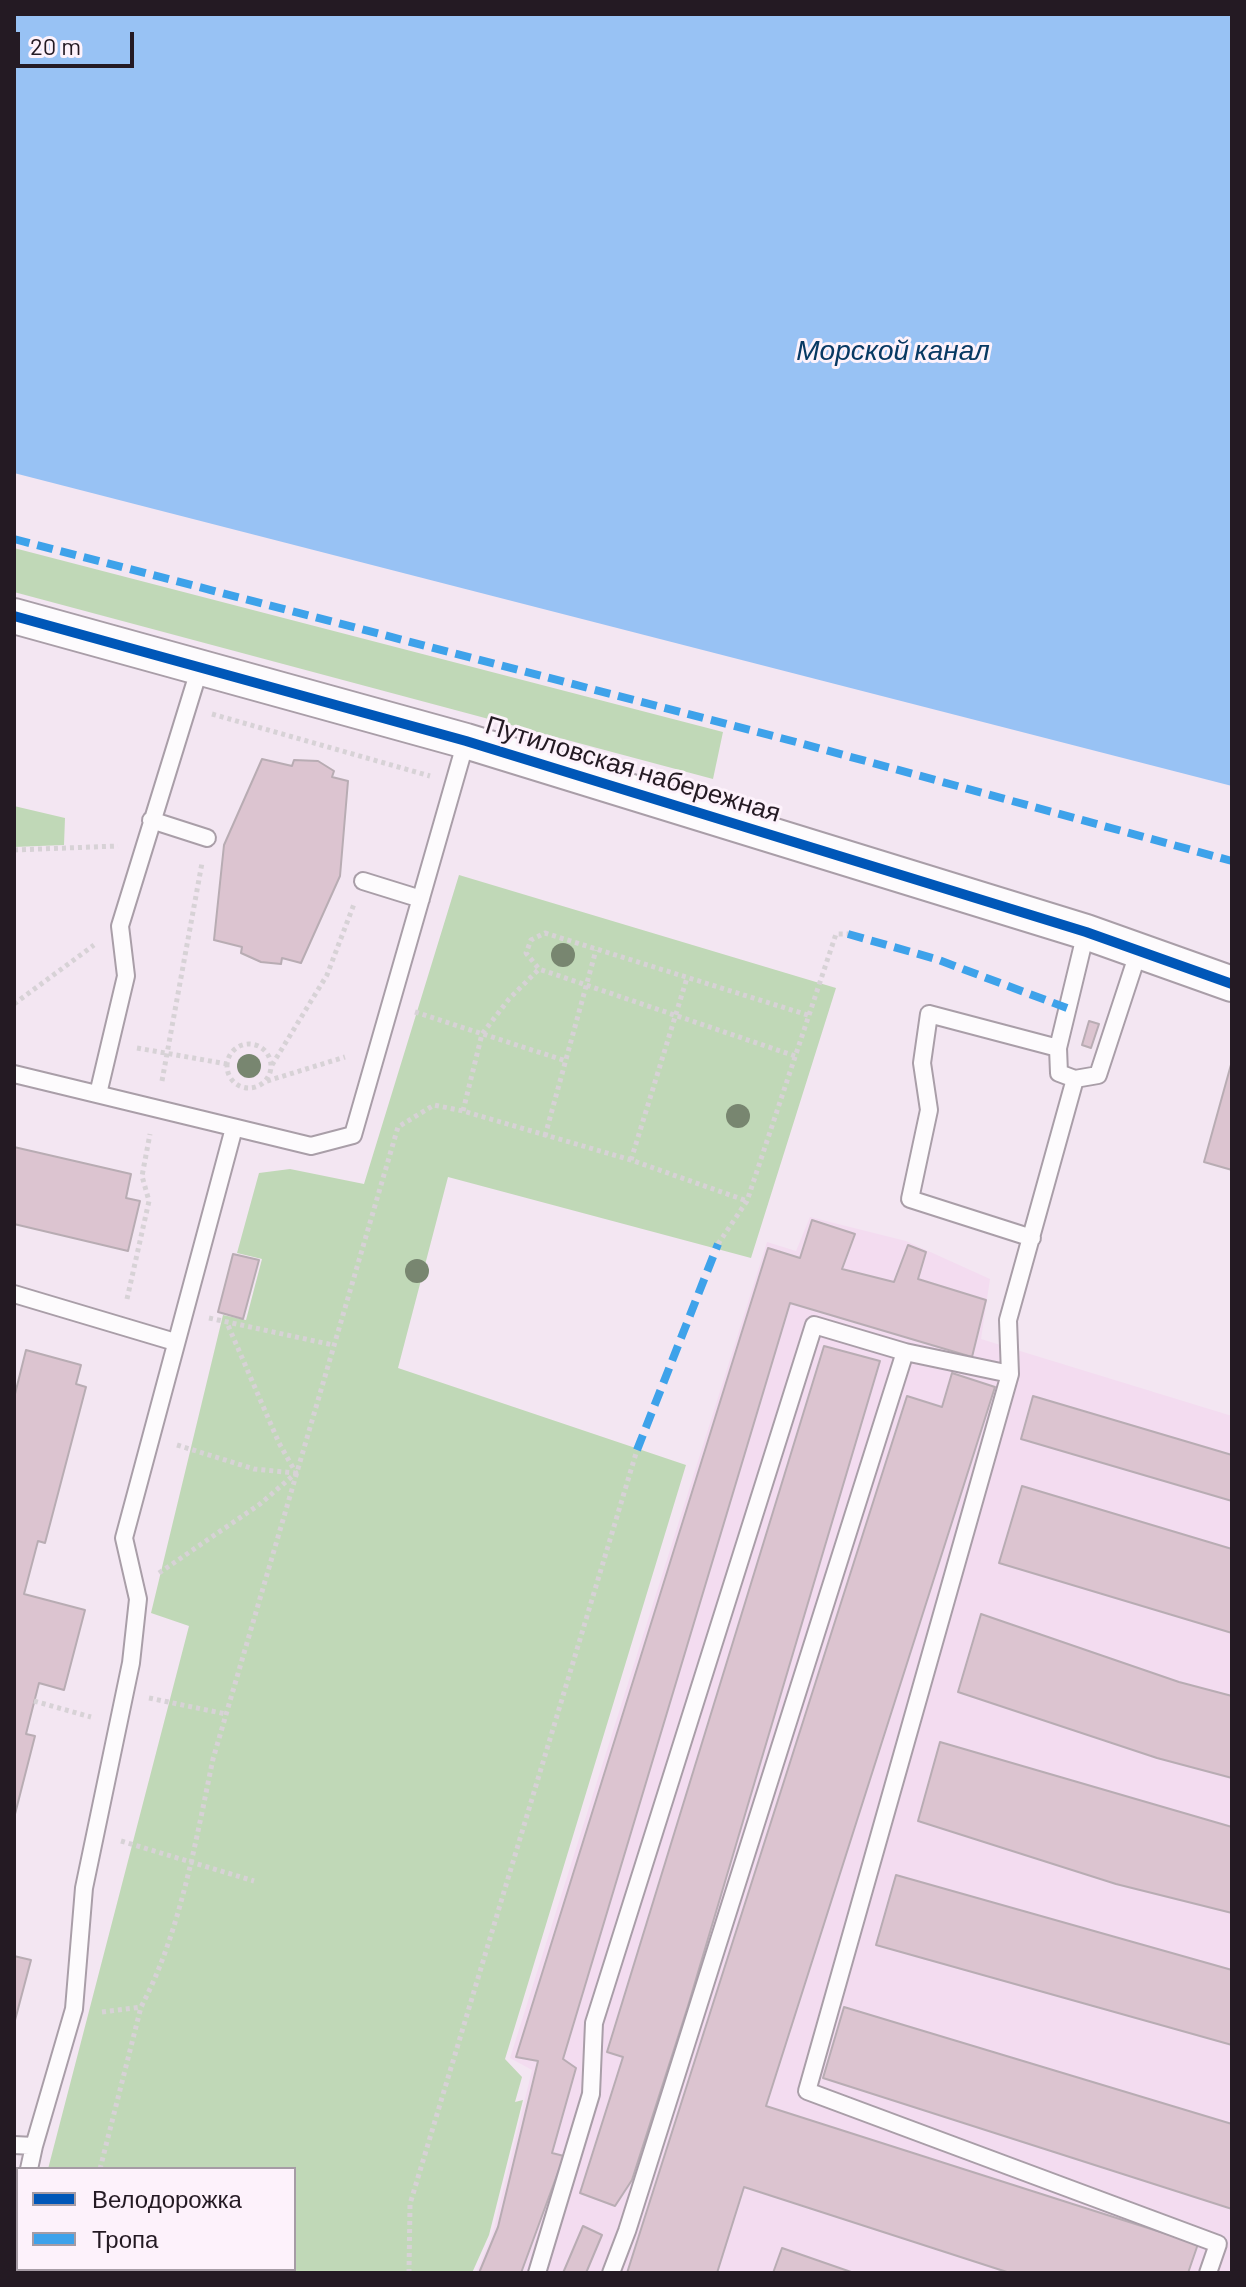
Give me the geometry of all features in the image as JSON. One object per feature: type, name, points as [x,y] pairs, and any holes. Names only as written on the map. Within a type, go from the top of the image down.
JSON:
[{"type":"street","name":"Путиловская набережная","points":[[14,616],[466,741],[1086,932],[1232,984]]},
{"type":"lane","points":[[98,1094],[126,976],[120,926],[200,667]]},
{"type":"lane","points":[[14,1074],[311,1146],[353,1135],[466,741]]},
{"type":"lane","points":[[151,820],[207,838]]},
{"type":"lane","points":[[363,881],[421,899]]},
{"type":"lane","points":[[1086,932],[1058,1048],[1059,1073],[1075,1079],[1098,1075],[1139,950]]},
{"type":"lane","points":[[1032,1238],[910,1199],[929,1110],[922,1063],[929,1014],[1058,1048]]},
{"type":"lane","points":[[1075,1079],[1008,1320],[1010,1374],[807,2091],[1218,2244],[1208,2273]]},
{"type":"lane","points":[[29,2167],[74,2009],[84,1888],[125,1691],[135,1624],[136,1588],[124,1538],[234,1128]]},
{"type":"lane","points":[[14,1294],[175,1342]]},
{"type":"lane","points":[[537,2273],[591,2094],[594,2023],[814,1325],[905,1352],[1010,1374]]},
{"type":"lane","points":[[611,2273],[627,2231],[905,1352]]},
{"type":"lane","points":[[14,2145],[34,2146]]},
{"type":"path","points":[[187,707],[454,782]]},
{"type":"path","points":[[121,1326],[149,1201],[142,1176],[207,838]]},
{"type":"path","points":[[14,850],[143,845]]},
{"type":"path","points":[[266,1081],[272,1065],[327,975],[363,881]]},
{"type":"path","points":[[14,1004],[120,926]]},
{"type":"path","points":[[795,1056],[539,969],[526,953],[531,940],[545,933],[811,1016]]},
{"type":"path","points":[[718,1244],[747,1201],[836,934],[848,934]]},
{"type":"path","points":[[545,1136],[596,950]]},
{"type":"path","points":[[463,1111],[482,1034],[509,999],[539,969]]},
{"type":"path","points":[[631,1160],[687,978]]},
{"type":"path","points":[[390,1004],[566,1061]]},
{"type":"path","points":[[109,1042],[227,1064]]},
{"type":"path","points":[[272,1065],[266,1049],[250,1043],[233,1051],[227,1064],[231,1079],[243,1087],[252,1088],[379,1047]]},
{"type":"path","points":[[101,2167],[141,2007],[152,1986],[191,1862],[226,1714],[398,1127],[434,1105],[463,1111],[631,1160],[747,1201]]},
{"type":"path","points":[[219,1321],[333,1345]]},
{"type":"path","points":[[227,1323],[279,1443],[296,1473]]},
{"type":"path","points":[[188,1448],[254,1469],[296,1473]]},
{"type":"path","points":[[409,2273],[410,2204],[637,1450]]},
{"type":"path","points":[[136,1588],[260,1504],[296,1473]]},
{"type":"path","points":[[125,1691],[226,1714]]},
{"type":"path","points":[[34,1701],[116,1724]]},
{"type":"path","points":[[93,1833],[254,1881]]},
{"type":"path","points":[[74,2009],[102,2012],[141,2007]]},
{"type":"shaded area","points":[[810,1217],[906,1241],[990,1279],[981,1339],[1232,1416],[1232,2273],[476,2273],[493,2232],[532,2070],[510,2058],[767,1242],[796,1251]]},
{"type":"green space","points":[[14,548],[723,732],[713,779],[14,592]]},
{"type":"green space","points":[[14,806],[65,818],[64,845],[14,847]]},
{"type":"green space","points":[[459,875],[836,988],[751,1258],[448,1177],[398,1368],[686,1465],[505,2059],[522,2077],[515,2102],[523,2100],[489,2235],[472,2273],[21,2273],[296,2271],[296,2167],[49,2167],[189,1626],[151,1613],[223,1315],[246,1320],[262,1259],[237,1253],[259,1173],[290,1169],[364,1184]]},
{"type":"water","name":"Морской канал","points":[[14,14],[1232,14],[1232,786],[14,473]]},
{"type":"building","points":[[262,759],[292,766],[294,760],[318,761],[334,771],[332,777],[348,781],[340,876],[301,963],[282,958],[281,964],[261,962],[241,953],[242,947],[214,940],[224,845]]},
{"type":"building","points":[[1089,1021],[1099,1024],[1091,1048],[1082,1045]]},
{"type":"building","points":[[1232,1061],[1232,1170],[1204,1162]]},
{"type":"building","points":[[14,1147],[131,1174],[126,1198],[140,1201],[128,1251],[14,1224]]},
{"type":"building","points":[[812,1220],[855,1234],[842,1269],[894,1282],[908,1245],[926,1252],[918,1279],[986,1300],[972,1357],[790,1303],[563,2059],[576,2068],[552,2153],[564,2156],[521,2273],[479,2273],[498,2227],[538,2061],[516,2057],[768,1248],[800,1258]]},
{"type":"building","points":[[233,1254],[259,1260],[243,1319],[218,1312]]},
{"type":"building","points":[[824,1346],[880,1361],[688,2006],[632,2180],[615,2206],[580,2193],[623,2057],[607,2052]]},
{"type":"building","points":[[26,1350],[81,1365],[76,1384],[86,1387],[45,1543],[38,1541],[24,1594],[85,1610],[64,1690],[39,1683],[26,1734],[35,1736],[14,1818],[14,1398]]},
{"type":"building","points":[[952,1373],[995,1387],[766,2106],[1198,2244],[1188,2273],[1010,2273],[744,2187],[717,2273],[627,2273],[907,1396],[942,1407]]},
{"type":"building","points":[[1033,1396],[1232,1455],[1232,1501],[1021,1439]]},
{"type":"building","points":[[1022,1486],[1232,1549],[1232,1633],[999,1563]]},
{"type":"building","points":[[981,1614],[1179,1682],[1232,1696],[1232,1778],[1157,1758],[958,1692]]},
{"type":"building","points":[[940,1742],[1232,1827],[1232,1913],[1116,1884],[918,1821]]},
{"type":"building","points":[[896,1875],[1232,1970],[1232,2045],[876,1945]]},
{"type":"building","points":[[14,1956],[31,1960],[14,2024]]},
{"type":"building","points":[[844,2007],[1232,2124],[1232,2209],[823,2078]]},
{"type":"building","points":[[583,2226],[602,2235],[586,2273],[563,2273]]},
{"type":"building","points":[[782,2248],[854,2273],[773,2273]]},
{"type":"marked path","points":[[14,539],[796,742],[1232,861]]},
{"type":"marked path","points":[[848,934],[936,959],[1067,1008]]},
{"type":"marked path","points":[[637,1450],[718,1244]]},
{"type":"cycle path","points":[[14,616],[466,741],[1086,932],[1232,984]]}]
